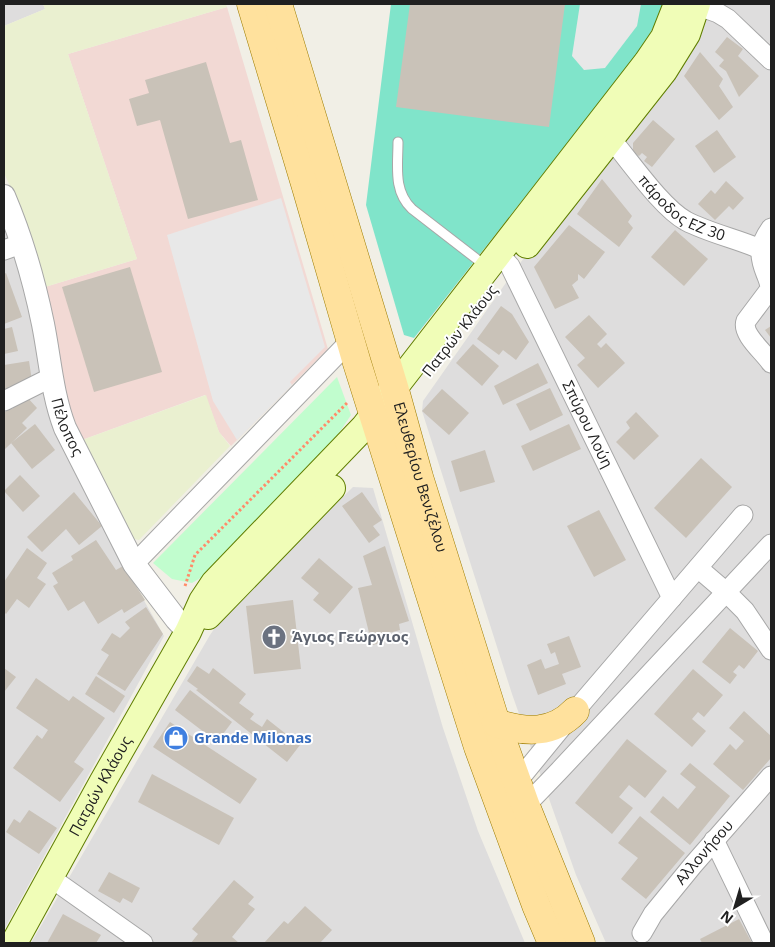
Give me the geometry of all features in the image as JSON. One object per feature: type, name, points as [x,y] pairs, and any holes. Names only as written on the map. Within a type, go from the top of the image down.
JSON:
[{"type":"main road","name":"Ελευθερίου Βενιζέλου","points":[[251,4],[364,386],[387,411],[419,477],[496,724],[536,905],[552,943]]},
{"type":"main road","name":"Ελευθερίου Βενιζέλου","points":[[278,4],[478,747],[514,799],[581,943]]},
{"type":"main road","name":"Πατρών Κλάους","points":[[498,262],[611,139],[664,71],[687,34],[690,4]]},
{"type":"main road","name":"Πατρών Κλάους","points":[[14,943],[103,780],[182,626],[200,606],[214,583],[351,441],[387,411],[690,4]]},
{"type":"main road","points":[[496,724],[538,730],[549,728],[562,722],[575,710]]},
{"type":"street","points":[[690,4],[718,12],[728,19],[771,60]]},
{"type":"street","name":"πάροδος ΕΖ 30","points":[[611,139],[664,202],[679,216],[704,228],[766,251]]},
{"type":"street","name":"Πέλοπος","points":[[4,196],[12,247],[37,299],[58,410],[65,428],[134,564],[182,626]]},
{"type":"street","points":[[771,228],[762,262],[770,289],[744,325],[746,332],[771,363]]},
{"type":"street","name":"Σπύρου Λούη","points":[[498,262],[672,598]]},
{"type":"street","points":[[134,564],[350,341]]},
{"type":"street","points":[[4,401],[52,377]]},
{"type":"street","points":[[514,799],[575,710],[744,515]]},
{"type":"street","points":[[514,799],[559,772],[771,544]]},
{"type":"street","points":[[698,568],[745,611],[771,650]]},
{"type":"street","name":"Αλλονήσου","points":[[642,932],[654,914],[714,840],[771,776]]},
{"type":"street","points":[[714,840],[764,943]]},
{"type":"street","points":[[51,878],[143,943]]},
{"type":"lane","points":[[398,142],[398,179],[403,199],[412,209],[498,262]]},
{"type":"path","points":[[182,626],[195,555],[364,386]]},
{"type":"shaded area","points":[[4,4],[43,4],[45,9],[4,26]]},
{"type":"shaded area","points":[[580,4],[641,4],[637,26],[605,68],[584,70],[572,56]]},
{"type":"shaded area","points":[[710,4],[771,4],[771,943],[606,943],[576,875],[512,694],[422,411],[423,401],[517,267],[673,71]]},
{"type":"shaded area","points":[[227,7],[328,349],[231,446],[219,432],[205,395],[82,440],[70,411],[45,287],[137,259],[68,54]]},
{"type":"shaded area","points":[[281,198],[325,347],[290,382],[292,385],[237,440],[213,401],[167,235]]},
{"type":"shaded area","points":[[4,227],[16,261],[32,325],[44,398],[53,426],[62,448],[102,526],[164,636],[4,930]]},
{"type":"shaded area","points":[[353,487],[373,488],[443,728],[478,831],[525,943],[31,943],[210,635],[223,616]]},
{"type":"green space","points":[[43,4],[226,4],[227,7],[68,54],[137,259],[45,287],[16,199],[4,173],[4,26],[45,9]]},
{"type":"green space","points":[[391,4],[663,4],[643,47],[414,338],[404,335],[366,205]]},
{"type":"green space","points":[[337,377],[351,415],[337,436],[202,577],[192,583],[172,579],[153,563]]},
{"type":"green space","points":[[206,395],[219,432],[230,446],[139,540],[129,538],[82,440]]},
{"type":"building","points":[[410,4],[565,4],[549,127],[396,107]]},
{"type":"building","points":[[727,37],[743,49],[738,56],[759,76],[739,97],[726,71],[719,66],[724,60],[715,52]]},
{"type":"building","points":[[700,52],[723,79],[719,86],[733,107],[719,120],[684,76]]},
{"type":"building","points":[[206,62],[230,143],[241,140],[258,200],[188,219],[160,120],[137,126],[129,99],[149,93],[145,80]]},
{"type":"building","points":[[653,120],[675,139],[652,167],[644,161],[647,157],[642,153],[639,156],[633,152],[633,143]]},
{"type":"building","points":[[717,130],[736,157],[714,173],[695,146]]},
{"type":"building","points":[[602,179],[632,216],[628,222],[633,228],[619,247],[577,214]]},
{"type":"building","points":[[726,181],[744,198],[733,210],[729,206],[715,220],[698,204],[711,190],[715,194]]},
{"type":"building","points":[[569,225],[605,252],[584,279],[578,274],[578,280],[572,285],[579,298],[555,309],[534,267]]},
{"type":"building","points":[[675,230],[708,259],[684,286],[651,257]]},
{"type":"building","points":[[130,267],[162,372],[94,392],[62,287]]},
{"type":"building","points":[[6,273],[22,317],[4,324],[4,274]]},
{"type":"building","points":[[501,306],[512,314],[529,342],[516,360],[503,350],[499,355],[477,339]]},
{"type":"building","points":[[589,315],[607,334],[597,344],[601,348],[606,343],[625,363],[598,388],[577,365],[585,358],[565,337]]},
{"type":"building","points":[[771,326],[771,338],[765,330]]},
{"type":"building","points":[[12,327],[18,351],[4,354],[4,329]]},
{"type":"building","points":[[473,344],[499,366],[482,386],[456,363]]},
{"type":"building","points":[[29,361],[32,381],[8,387],[8,393],[4,394],[4,365]]},
{"type":"building","points":[[538,363],[548,383],[503,405],[494,386]]},
{"type":"building","points":[[550,388],[563,415],[530,431],[516,404]]},
{"type":"building","points":[[442,389],[469,413],[449,435],[422,411]]},
{"type":"building","points":[[26,396],[37,408],[22,423],[27,428],[4,450],[4,413],[10,407],[12,409]]},
{"type":"building","points":[[636,412],[659,436],[634,460],[616,442],[630,428],[626,422]]},
{"type":"building","points":[[35,424],[55,450],[32,469],[11,443]]},
{"type":"building","points":[[569,424],[581,449],[533,471],[521,446]]},
{"type":"building","points":[[485,450],[495,482],[460,492],[451,461]]},
{"type":"building","points":[[701,458],[732,487],[686,538],[654,508]]},
{"type":"building","points":[[20,475],[40,496],[23,512],[4,491]]},
{"type":"building","points":[[74,492],[102,526],[79,545],[66,529],[42,552],[27,537]]},
{"type":"building","points":[[362,492],[382,520],[373,526],[380,535],[369,543],[342,506]]},
{"type":"building","points":[[599,510],[626,560],[594,577],[567,526]]},
{"type":"building","points":[[96,540],[116,570],[123,566],[145,600],[124,613],[122,609],[98,624],[84,601],[68,611],[53,586],[58,583],[52,573],[73,560],[71,556]]},
{"type":"building","points":[[385,546],[409,621],[399,624],[400,630],[389,633],[391,641],[372,645],[358,588],[372,585],[363,556]]},
{"type":"building","points":[[27,548],[47,563],[37,578],[46,584],[29,608],[17,599],[6,614],[4,612],[4,582]]},
{"type":"building","points":[[319,558],[353,587],[330,614],[313,600],[319,593],[301,578]]},
{"type":"building","name":"Άγιος Γεώργιος","points":[[293,600],[301,669],[254,674],[246,606]]},
{"type":"building","points":[[146,607],[163,634],[125,691],[97,674],[109,655],[101,650],[112,633],[120,638],[130,628],[125,622]]},
{"type":"building","points":[[730,628],[758,651],[744,669],[739,665],[733,672],[737,675],[730,684],[702,662]]},
{"type":"building","points":[[569,636],[581,667],[562,674],[566,684],[538,695],[527,665],[541,659],[545,669],[559,664],[555,652],[551,654],[547,644]]},
{"type":"building","points":[[197,666],[209,674],[213,668],[246,694],[239,703],[254,714],[250,719],[262,727],[267,719],[300,745],[287,762],[187,681]]},
{"type":"building","points":[[4,668],[16,677],[4,692]]},
{"type":"building","points":[[693,669],[723,695],[704,717],[698,712],[692,719],[706,731],[692,747],[654,714]]},
{"type":"building","points":[[96,676],[125,696],[114,713],[85,694]]},
{"type":"building","points":[[36,678],[69,701],[73,696],[105,718],[74,762],[84,769],[60,802],[13,768],[37,735],[42,739],[48,730],[16,708]]},
{"type":"building","points":[[190,690],[232,722],[217,742],[175,710]]},
{"type":"building","points":[[744,711],[771,736],[771,758],[743,790],[713,764],[730,744],[736,750],[744,741],[729,728]]},
{"type":"building","points":[[170,722],[257,779],[240,804],[153,747]]},
{"type":"building","points":[[627,739],[667,771],[645,798],[629,785],[619,797],[633,808],[612,834],[575,803]]},
{"type":"building","points":[[690,763],[730,796],[690,845],[650,812],[663,796],[678,809],[696,787],[680,774]]},
{"type":"building","points":[[152,774],[234,818],[219,845],[138,802]]},
{"type":"building","points":[[29,810],[57,828],[39,854],[6,832],[14,819],[20,823]]},
{"type":"building","points":[[640,816],[685,853],[646,899],[621,879],[638,858],[618,843]]},
{"type":"building","points":[[109,872],[140,888],[132,903],[123,898],[120,903],[98,891]]},
{"type":"building","points":[[234,880],[254,897],[248,904],[255,909],[232,937],[239,943],[191,943],[198,934],[192,929]]},
{"type":"building","points":[[305,906],[332,930],[320,943],[264,943],[284,921],[288,924]]},
{"type":"building","points":[[63,914],[101,935],[96,943],[47,943]]},
{"type":"building","points":[[739,919],[752,943],[702,943],[700,939]]},
{"type":"place","name":"Άγιος Γεώργιος","points":[[274,637]]},
{"type":"place","name":"Grande Milonas","points":[[176,738]]}]
